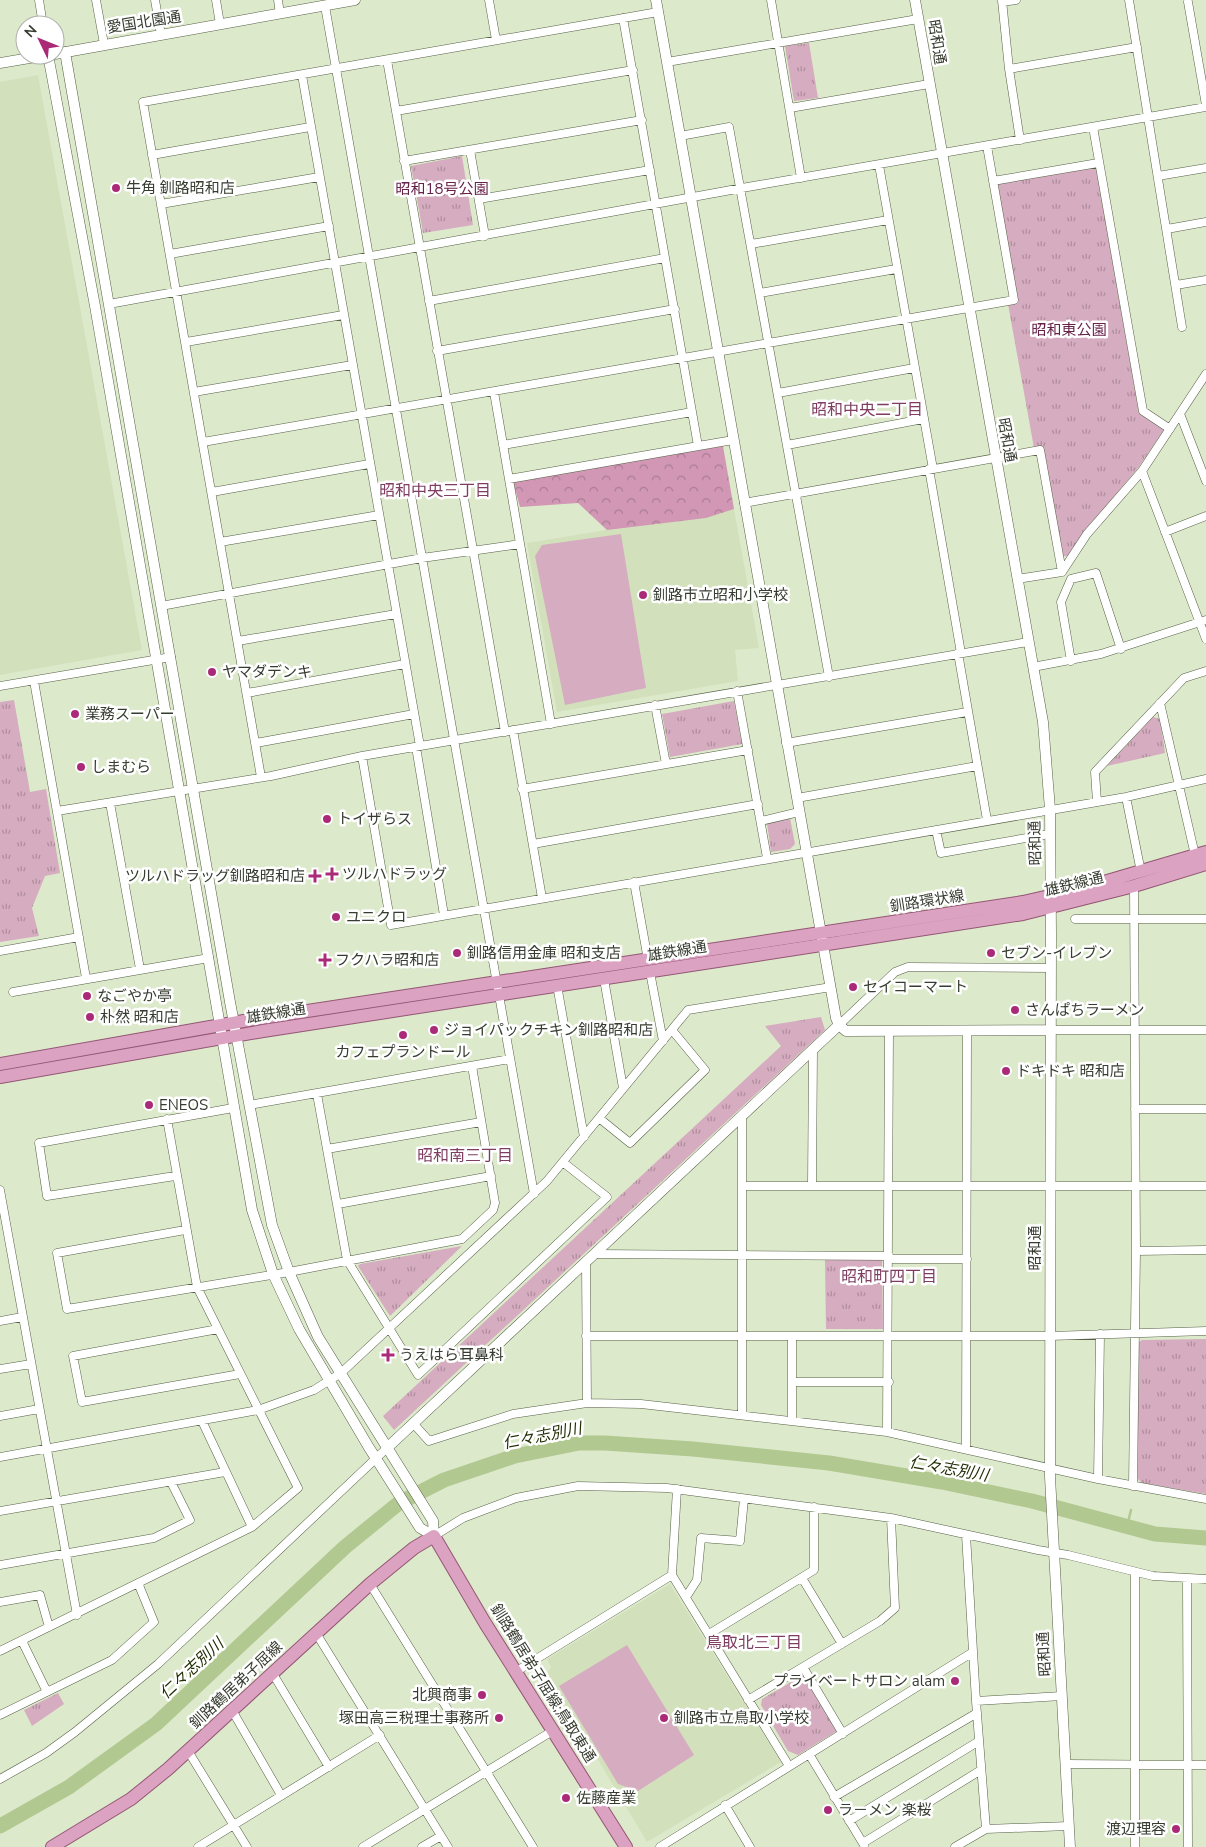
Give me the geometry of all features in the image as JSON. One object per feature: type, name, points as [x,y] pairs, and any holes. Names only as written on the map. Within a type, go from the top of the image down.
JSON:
[{"type":"main road","points":[[1050,901],[1201,853]]},
{"type":"main road","name":"雄鉄線通","points":[[0,1077],[499,989],[822,940],[1023,914],[1050,901],[1134,886],[1206,864]]},
{"type":"main road","name":"雄鉄線通","points":[[0,1064],[234,1022],[499,989],[558,985],[604,979],[649,966]]},
{"type":"main road","name":"釧路鶴居弟子屈線","points":[[52,1847],[130,1799],[232,1712],[370,1584],[414,1548],[434,1536]]},
{"type":"main road","name":"釧路鶴居弟子屈線;鳥取東通","points":[[434,1536],[485,1623],[517,1671],[626,1847]]},
{"type":"street","points":[[39,0],[41,15]]},
{"type":"street","points":[[96,0],[104,44]]},
{"type":"street","points":[[155,0],[161,36]]},
{"type":"street","points":[[216,0],[220,24]]},
{"type":"street","points":[[278,0],[280,14]]},
{"type":"street","name":"愛国北園通","points":[[65,52],[356,0]]},
{"type":"street","points":[[489,0],[496,40]]},
{"type":"street","points":[[656,0],[786,742],[839,1025],[846,1032],[1206,1030]]},
{"type":"street","points":[[771,0],[802,178]]},
{"type":"street","name":"昭和通","points":[[915,0],[940,154],[1043,722],[1050,810],[1050,1472],[1070,1847]]},
{"type":"street","points":[[1016,0],[1002,1],[1009,69],[1020,140]]},
{"type":"street","points":[[1129,0],[1182,327]]},
{"type":"street","points":[[109,304],[742,188],[1206,106],[1188,2]]},
{"type":"street","points":[[325,6],[534,1194]]},
{"type":"street","points":[[261,778],[143,102],[658,12]]},
{"type":"street","points":[[623,18],[698,446]]},
{"type":"street","points":[[667,62],[918,19]]},
{"type":"street","points":[[1009,69],[1137,47]]},
{"type":"street","points":[[0,63],[15,60]]},
{"type":"street","points":[[387,60],[472,551],[522,788],[542,898]]},
{"type":"street","points":[[50,65],[252,1210],[273,1274],[299,1329],[420,1528],[434,1536]]},
{"type":"street","points":[[62,65],[109,304],[236,1036],[268,1207],[289,1272],[318,1337],[433,1521],[434,1536]]},
{"type":"street","points":[[396,111],[633,70]]},
{"type":"street","points":[[302,75],[414,714],[444,915]]},
{"type":"street","points":[[790,108],[929,84]]},
{"type":"street","points":[[404,161],[642,120]]},
{"type":"street","points":[[152,155],[310,127]]},
{"type":"street","points":[[680,136],[729,127],[742,188],[829,677]]},
{"type":"street","points":[[1093,127],[1143,411],[1170,429]]},
{"type":"street","points":[[203,442],[446,401],[1014,300],[987,146]]},
{"type":"street","points":[[470,150],[485,236]]},
{"type":"street","points":[[993,180],[1098,163]]},
{"type":"street","points":[[878,165],[923,419],[976,766],[987,820]]},
{"type":"street","points":[[1158,176],[1206,168]]},
{"type":"street","points":[[479,199],[650,170]]},
{"type":"street","points":[[161,204],[319,177]]},
{"type":"street","points":[[751,244],[888,220]]},
{"type":"street","points":[[1167,230],[1206,222]]},
{"type":"street","points":[[170,254],[329,226]]},
{"type":"street","points":[[429,301],[666,258]]},
{"type":"street","points":[[760,293],[896,269]]},
{"type":"street","points":[[1176,285],[1206,280]]},
{"type":"street","points":[[438,350],[675,309]]},
{"type":"street","points":[[186,342],[343,315]]},
{"type":"street","points":[[194,392],[352,365]]},
{"type":"street","points":[[778,393],[914,368]]},
{"type":"street","points":[[1017,579],[1062,572],[1087,534],[1142,471],[1206,374]]},
{"type":"street","points":[[494,392],[551,724]]},
{"type":"street","points":[[503,445],[692,412]]},
{"type":"street","points":[[1180,414],[1206,481]]},
{"type":"street","points":[[787,445],[923,419]]},
{"type":"street","points":[[509,479],[733,440]]},
{"type":"street","points":[[744,503],[1040,450],[1062,572]]},
{"type":"street","points":[[212,492],[369,464]]},
{"type":"street","points":[[1142,471],[1165,532],[1203,621],[1206,638]]},
{"type":"street","points":[[220,542],[379,515]]},
{"type":"street","points":[[1165,532],[1206,516]]},
{"type":"street","points":[[161,606],[422,558],[520,544]]},
{"type":"street","points":[[1070,661],[1062,602],[1071,579],[1096,573],[1121,649]]},
{"type":"street","points":[[238,641],[396,614]]},
{"type":"street","points":[[1033,667],[1070,661],[1121,649],[1203,621]]},
{"type":"street","points":[[57,811],[261,778],[362,756],[1028,642]]},
{"type":"street","points":[[0,686],[171,657]]},
{"type":"street","points":[[247,693],[405,664]]},
{"type":"street","points":[[1097,802],[1095,772],[1184,678],[1206,671]]},
{"type":"street","points":[[34,681],[86,978]]},
{"type":"street","points":[[737,691],[762,821],[767,858]]},
{"type":"street","points":[[1160,703],[1178,785],[1201,853]]},
{"type":"street","points":[[655,705],[666,764]]},
{"type":"street","points":[[786,742],[968,712]]},
{"type":"street","points":[[256,743],[414,714]]},
{"type":"street","points":[[522,788],[748,750]]},
{"type":"street","points":[[362,756],[391,925],[1126,797],[1206,779]]},
{"type":"street","points":[[797,798],[976,766]]},
{"type":"street","points":[[1126,797],[1141,872]]},
{"type":"street","points":[[110,803],[140,969]]},
{"type":"street","points":[[533,844],[758,804]]},
{"type":"street","points":[[762,821],[799,812]]},
{"type":"street","points":[[936,830],[941,854],[1049,834]]},
{"type":"street","points":[[634,882],[663,1041]]},
{"type":"street","points":[[1133,1486],[1135,1376],[1133,1333],[1136,1251],[1134,1186],[1134,886]]},
{"type":"street","points":[[1075,919],[1206,919]]},
{"type":"street","points":[[0,951],[79,937]]},
{"type":"street","points":[[13,992],[208,958]]},
{"type":"street","points":[[0,1780],[46,1753],[75,1732],[158,1664],[895,972],[908,967],[1051,968]]},
{"type":"street","points":[[604,979],[623,1088]]},
{"type":"street","points":[[558,985],[584,1137]]},
{"type":"street","points":[[0,1457],[258,1410],[314,1390],[341,1373],[390,1330],[534,1194],[564,1163],[688,1010],[831,987]]},
{"type":"street","points":[[599,1118],[630,1143],[705,1070],[672,1030]]},
{"type":"street","points":[[887,1432],[889,1382],[889,1032]]},
{"type":"street","points":[[966,1448],[967,1032]]},
{"type":"street","points":[[812,1185],[813,1050]]},
{"type":"street","points":[[249,1105],[510,1059]]},
{"type":"street","points":[[185,1230],[57,1253],[67,1310],[289,1272],[462,1239],[493,1210],[495,1203],[472,1066]]},
{"type":"street","points":[[317,1094],[347,1260],[418,1375],[607,1197],[564,1163]]},
{"type":"street","points":[[175,1176],[47,1196],[39,1143],[234,1108]]},
{"type":"street","points":[[1135,1109],[1206,1109]]},
{"type":"street","points":[[742,1116],[742,1415]]},
{"type":"street","points":[[0,1651],[77,1615],[252,1527],[298,1488],[197,1287],[175,1176],[167,1119]]},
{"type":"street","points":[[327,1149],[481,1122]]},
{"type":"street","points":[[338,1204],[491,1176]]},
{"type":"street","points":[[743,1186],[1050,1184],[1206,1186]]},
{"type":"street","points":[[0,1192],[77,1615]]},
{"type":"street","points":[[1136,1251],[1206,1250]]},
{"type":"street","points":[[596,1254],[967,1258]]},
{"type":"street","points":[[586,1263],[587,1402]]},
{"type":"street","points":[[0,1321],[22,1317]]},
{"type":"street","points":[[218,1329],[73,1356],[82,1402],[240,1374]]},
{"type":"street","points":[[586,1336],[1050,1336],[1206,1331]]},
{"type":"street","points":[[1098,1479],[1100,1334]]},
{"type":"street","points":[[792,1336],[792,1421]]},
{"type":"street","points":[[0,1369],[31,1364]]},
{"type":"street","points":[[792,1382],[889,1382]]},
{"type":"street","points":[[413,1423],[429,1441],[514,1414],[587,1402],[641,1404],[887,1432],[966,1448],[1050,1472],[1098,1479],[1206,1500]]},
{"type":"street","points":[[0,1416],[39,1409]]},
{"type":"street","points":[[202,1421],[252,1527]]},
{"type":"street","points":[[0,1511],[225,1472]]},
{"type":"street","points":[[0,1565],[154,1538],[190,1520],[171,1482]]},
{"type":"street","points":[[434,1536],[462,1518],[501,1502],[525,1496],[578,1486],[677,1489],[891,1518],[966,1535],[1053,1548],[1135,1572],[1206,1580]]},
{"type":"street","points":[[677,1489],[672,1575],[789,1766]]},
{"type":"street","points":[[686,1597],[697,1580],[702,1538],[740,1541],[744,1499]]},
{"type":"street","points":[[709,1634],[814,1570],[814,1507]]},
{"type":"street","points":[[748,1700],[880,1621],[894,1608],[891,1518]]},
{"type":"street","points":[[966,1535],[986,1829]]},
{"type":"street","points":[[1135,1572],[1135,1847]]},
{"type":"street","points":[[517,1671],[672,1575]]},
{"type":"street","points":[[802,1578],[842,1644]]},
{"type":"street","points":[[1188,1579],[1188,1847]]},
{"type":"street","points":[[0,1715],[112,1660],[154,1622],[138,1584]]},
{"type":"street","points":[[370,1584],[533,1847]]},
{"type":"street","points":[[0,1602],[40,1595],[49,1627]]},
{"type":"street","points":[[316,1633],[448,1847]]},
{"type":"street","points":[[22,1641],[47,1692]]},
{"type":"street","points":[[660,1847],[973,1652]]},
{"type":"street","points":[[803,1667],[843,1734]]},
{"type":"street","points":[[273,1674],[329,1767]]},
{"type":"street","points":[[976,1701],[1062,1696]]},
{"type":"street","points":[[232,1712],[281,1795]]},
{"type":"street","points":[[834,1797],[977,1713]]},
{"type":"street","points":[[363,1847],[554,1730]]},
{"type":"street","points":[[198,1847],[380,1735]]},
{"type":"street","points":[[849,1821],[979,1741]]},
{"type":"street","points":[[188,1751],[247,1847]]},
{"type":"street","points":[[809,1754],[864,1845],[982,1770]]},
{"type":"street","points":[[1066,1764],[1206,1765]]},
{"type":"street","points":[[725,1806],[750,1847]]},
{"type":"street","points":[[955,1847],[986,1829],[1069,1826]]},
{"type":"street","points":[[422,1847],[440,1836]]},
{"type":"shaded area","points":[[38,75],[142,650],[0,675],[0,82]]},
{"type":"shaded area","name":"釧路市立昭和小学校","points":[[734,509],[759,648],[735,650],[738,681],[557,712],[527,543]]},
{"type":"shaded area","name":"釧路市立鳥取小学校","points":[[670,1584],[781,1762],[647,1842],[547,1674],[551,1667],[547,1659]]},
{"type":"green space","points":[[809,43],[818,98],[794,101],[785,46]]},
{"type":"green space","name":"昭和18号公園","points":[[462,156],[473,225],[423,233],[411,166]]},
{"type":"green space","name":"昭和東公園","points":[[1096,167],[1139,413],[1164,430],[1138,468],[1085,531],[1069,556],[1062,556],[1042,448],[1034,448],[1008,304],[1017,303],[996,183]]},
{"type":"green space","points":[[723,446],[734,509],[706,518],[607,530],[578,503],[520,507],[513,481]]},
{"type":"green space","points":[[621,534],[646,688],[565,705],[535,556],[542,545]]},
{"type":"green space","points":[[14,700],[30,792],[46,789],[60,873],[45,876],[32,908],[39,936],[0,942],[0,702]]},
{"type":"green space","points":[[734,701],[742,744],[670,757],[662,714]]},
{"type":"green space","points":[[1153,717],[1160,719],[1165,753],[1107,766]]},
{"type":"green space","points":[[790,818],[795,844],[790,849],[771,852],[767,823]]},
{"type":"green space","points":[[821,1017],[825,1030],[394,1430],[383,1416],[781,1046],[765,1026]]},
{"type":"green space","points":[[462,1246],[390,1316],[358,1266],[360,1264]]},
{"type":"green space","points":[[882,1259],[883,1329],[826,1329],[825,1260]]},
{"type":"green space","points":[[1206,1339],[1206,1494],[1142,1483],[1138,1479],[1138,1343],[1142,1340]]},
{"type":"green space","points":[[627,1645],[694,1755],[638,1791],[618,1784],[559,1686]]},
{"type":"green space","points":[[803,1675],[837,1731],[798,1755],[788,1751],[761,1705],[762,1699]]},
{"type":"green space","points":[[58,1693],[64,1704],[32,1726],[24,1710]]},
{"type":"waterway","name":"仁々志別川","points":[[0,1826],[69,1787],[156,1724],[345,1547],[399,1503],[444,1480],[515,1456],[579,1443],[605,1443],[693,1449],[829,1463],[942,1482],[1032,1501],[1155,1534],[1206,1538]]},
{"type":"waterway","points":[[1127,1526],[1131,1510]]},
{"type":"place","name":"牛角 釧路昭和店","points":[[116,188]]},
{"type":"place","name":"釧路市立昭和小学校","points":[[643,595]]},
{"type":"place","name":"ヤマダデンキ","points":[[212,672]]},
{"type":"place","name":"業務スーパー","points":[[75,714]]},
{"type":"place","name":"しまむら","points":[[81,767]]},
{"type":"place","name":"トイザらス","points":[[327,819]]},
{"type":"place","name":"ツルハドラッグ","points":[[332,874]]},
{"type":"place","name":"ツルハドラッグ釧路昭和店","points":[[315,876]]},
{"type":"place","name":"ユニクロ","points":[[336,917]]},
{"type":"place","name":"釧路信用金庫 昭和支店","points":[[457,953]]},
{"type":"place","name":"セブン-イレブン","points":[[991,953]]},
{"type":"place","name":"フクハラ昭和店","points":[[325,960]]},
{"type":"place","name":"セイコーマート","points":[[853,987]]},
{"type":"place","name":"なごやか亭","points":[[87,996]]},
{"type":"place","name":"さんぱちラーメン","points":[[1015,1010]]},
{"type":"place","name":"朴然 昭和店","points":[[90,1017]]},
{"type":"place","name":"ジョイパックチキン釧路昭和店","points":[[434,1030]]},
{"type":"place","name":"カフェプランドール","points":[[403,1035]]},
{"type":"place","name":"ドキドキ 昭和店","points":[[1006,1071]]},
{"type":"place","name":"ENEOS","points":[[149,1105]]},
{"type":"place","name":"うえはら耳鼻科","points":[[388,1355]]},
{"type":"place","name":"プライベートサロン alam","points":[[955,1681]]},
{"type":"place","name":"北興商事","points":[[482,1695]]},
{"type":"place","name":"塚田高三税理士事務所","points":[[499,1718]]},
{"type":"place","name":"釧路市立鳥取小学校","points":[[664,1718]]},
{"type":"place","name":"佐藤産業","points":[[566,1798]]},
{"type":"place","name":"ラ－メン 楽桜","points":[[828,1810]]},
{"type":"place","name":"渡辺理容","points":[[1176,1829]]},
{"type":"district","name":"昭和中央二丁目","points":[[867,409]]},
{"type":"district","name":"昭和中央三丁目","points":[[435,490]]},
{"type":"district","name":"昭和南三丁目","points":[[465,1155]]},
{"type":"district","name":"昭和町四丁目","points":[[889,1276]]},
{"type":"district","name":"鳥取北三丁目","points":[[754,1642]]}]
